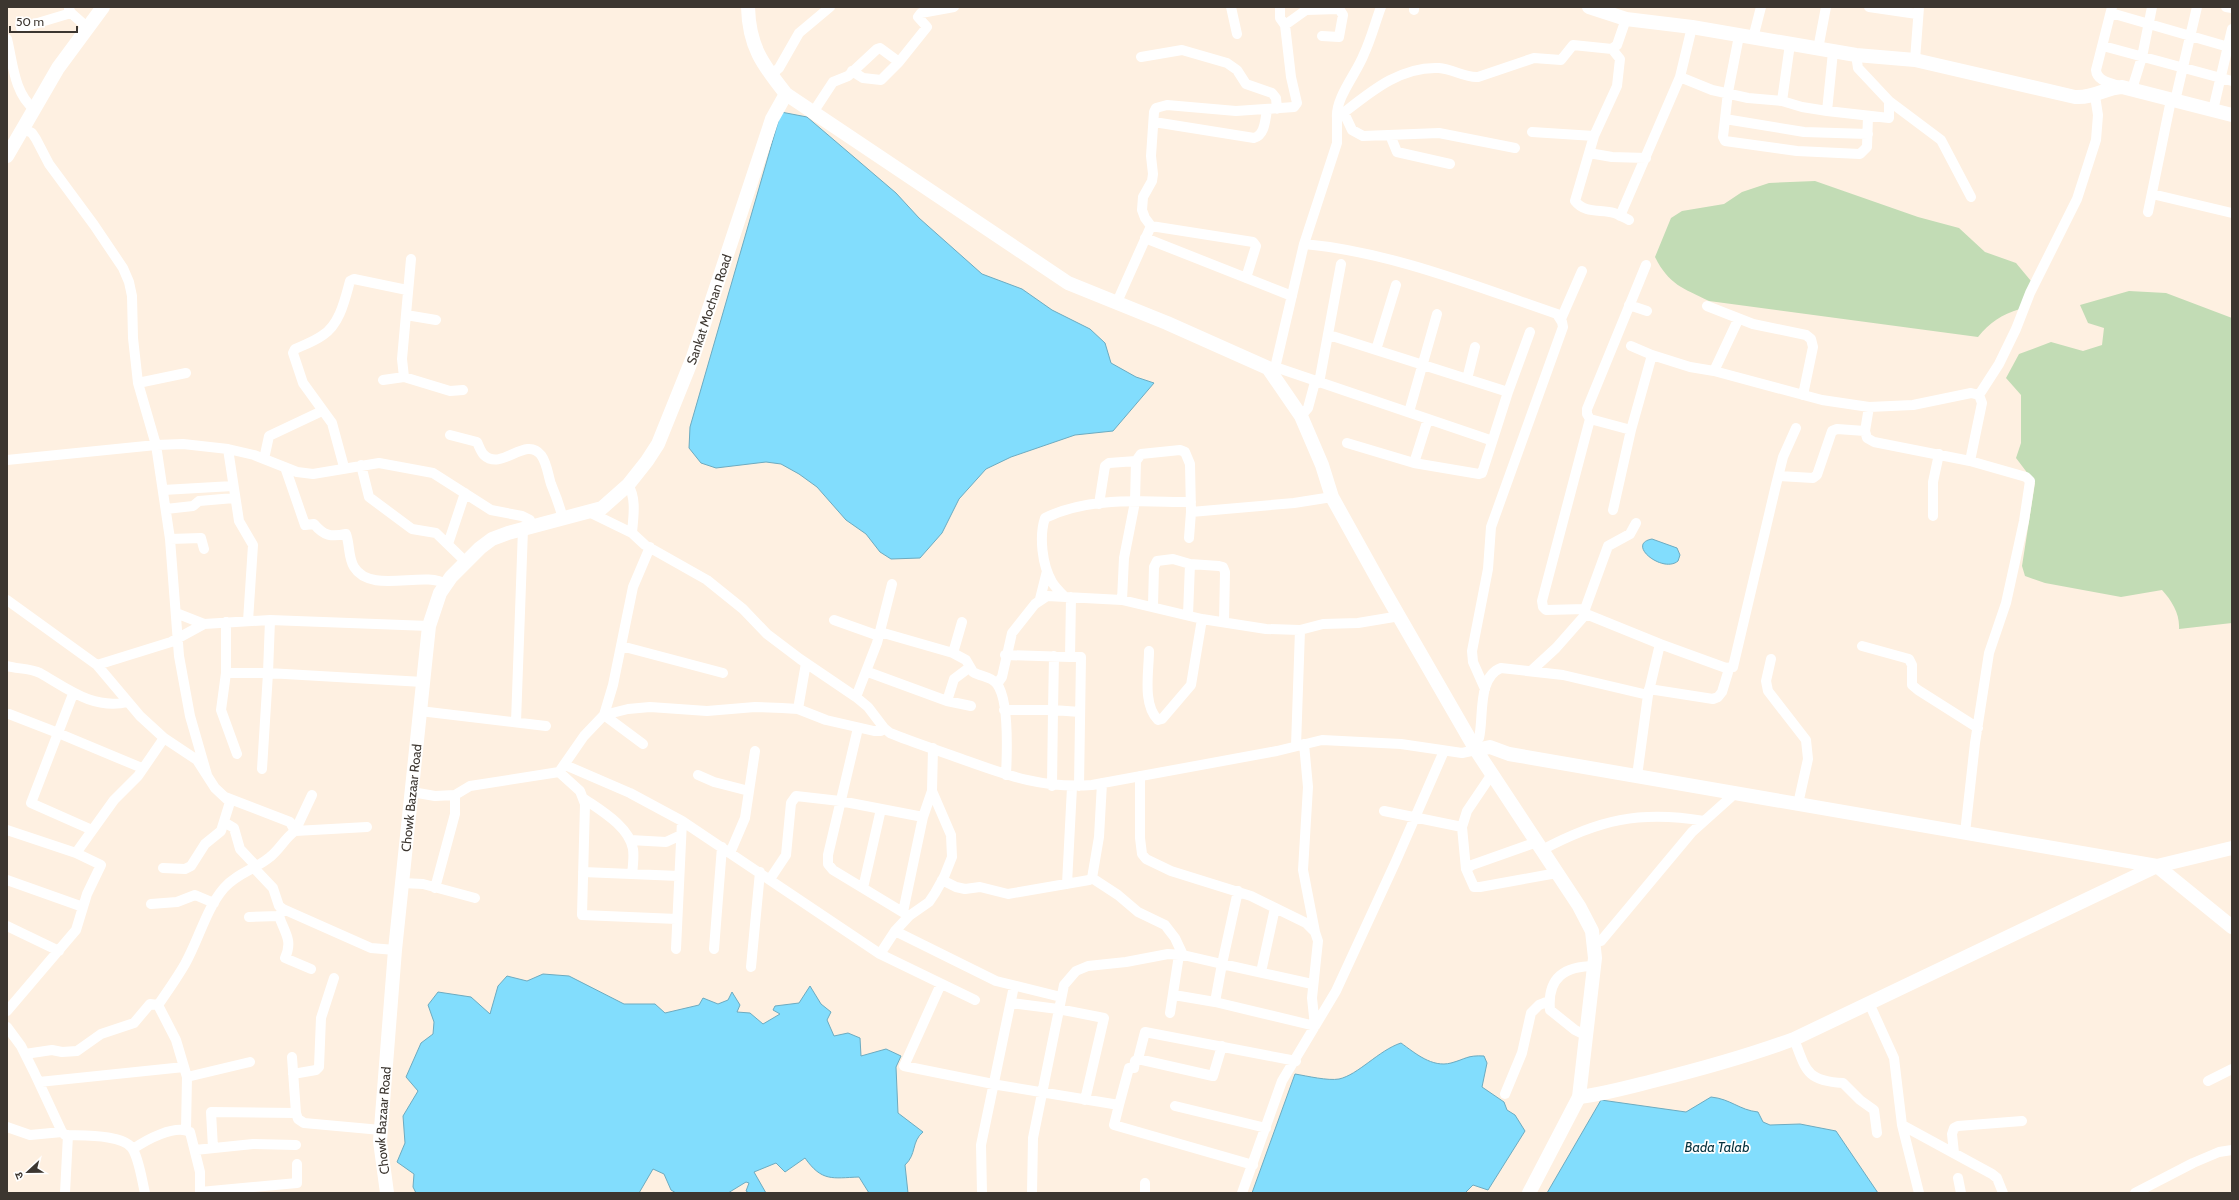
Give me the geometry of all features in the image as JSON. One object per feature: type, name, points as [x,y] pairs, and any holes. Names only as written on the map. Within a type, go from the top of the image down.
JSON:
[{"type":"main road","points":[[7,156],[58,68],[103,7]]},
{"type":"main road","points":[[748,7],[749,28],[752,40],[771,75],[786,94],[1068,283],[1272,368],[1301,416],[1322,465],[1332,497],[1400,616],[1479,743],[1492,774],[1558,873],[1579,906],[1592,931],[1595,966],[1579,1097],[1529,1193]]},
{"type":"main road","points":[[1589,7],[1626,20],[1692,27],[1833,52],[1915,60],[2075,97],[2095,96],[2108,89],[2127,88],[2232,115]]},
{"type":"main road","name":"Sankat Mochan Road","points":[[597,510],[628,486],[658,444],[693,358],[772,119],[786,94]]},
{"type":"main road","name":"Chowk Bazaar Road","points":[[387,1193],[380,1142],[395,950],[429,626],[440,593],[446,584],[466,562],[492,539],[528,527],[597,510]]},
{"type":"main road","points":[[1479,743],[1509,754],[1965,834],[2158,866],[2232,927]]},
{"type":"main road","points":[[1579,1097],[1623,1089],[1697,1071],[1738,1059],[1794,1039],[2158,866],[2232,848]]},
{"type":"street","points":[[771,75],[779,68],[799,33],[830,7]]},
{"type":"street","points":[[852,71],[863,78],[881,80],[899,62],[927,28],[918,17],[920,13],[954,7]]},
{"type":"street","points":[[1231,7],[1237,34]]},
{"type":"street","points":[[1151,226],[1142,210],[1143,197],[1152,181],[1153,174],[1151,156],[1154,112],[1161,106],[1236,111],[1289,109],[1294,107],[1297,103],[1291,77],[1285,25],[1280,18],[1280,7]]},
{"type":"street","points":[[1381,7],[1359,66],[1338,103],[1336,110],[1352,130],[1357,134],[1390,135],[1439,133],[1515,148]]},
{"type":"street","points":[[1761,7],[1746,37],[1728,92],[1723,137],[1728,143],[1798,151],[1860,154],[1867,147],[1868,116]]},
{"type":"street","points":[[1818,49],[1826,7]]},
{"type":"street","points":[[1869,7],[1918,11],[1915,60]]},
{"type":"street","points":[[2152,7],[2148,24],[2142,57],[2127,88],[2102,80],[2096,74],[2112,10],[2148,24],[2190,34],[2230,47]]},
{"type":"street","points":[[2148,212],[2173,101],[2183,68],[2197,7]]},
{"type":"street","points":[[2226,7],[2232,8]]},
{"type":"street","points":[[1285,25],[1306,10],[1338,8],[1343,15],[1339,37],[1322,36]]},
{"type":"street","points":[[21,28],[70,10],[88,28]]},
{"type":"street","points":[[1493,439],[1490,440],[1272,368],[1292,296],[1304,244],[1316,203],[1337,143],[1340,115],[1382,83],[1398,75],[1440,68],[1472,77],[1478,77],[1534,58],[1561,60],[1573,45],[1612,49],[1617,46],[1626,20]]},
{"type":"street","points":[[1612,49],[1620,59],[1617,86],[1594,136],[1575,201],[1579,206],[1625,218],[1646,158],[1680,77],[1692,27]]},
{"type":"street","points":[[2213,110],[2220,78],[2230,47],[2232,29]]},
{"type":"street","points":[[7,39],[12,79],[25,102],[34,109]]},
{"type":"street","points":[[1782,101],[1790,44]]},
{"type":"street","points":[[2103,46],[2232,81]]},
{"type":"street","points":[[814,112],[833,82],[848,76],[877,49],[880,48],[899,62]]},
{"type":"street","points":[[1141,56],[1182,50],[1227,63],[1238,70],[1246,84],[1272,93],[1276,98],[1263,132],[1254,138],[1154,122]]},
{"type":"street","points":[[1827,111],[1833,52]]},
{"type":"street","points":[[1856,55],[1858,68],[1889,100],[1941,140],[1971,197]]},
{"type":"street","points":[[1680,77],[1712,90],[1728,92],[1748,98],[1782,101],[1802,107],[1868,116],[1889,118],[1889,100]]},
{"type":"street","points":[[1979,395],[1999,364],[2016,329],[2030,293],[2077,199],[2096,140],[2098,115],[2095,96]]},
{"type":"street","points":[[1725,119],[1804,132],[1868,134]]},
{"type":"street","points":[[22,128],[32,133],[36,138],[49,164],[77,199],[123,268],[132,296],[134,346],[138,383],[156,445],[170,539],[179,656],[190,716],[207,775]]},
{"type":"street","points":[[1532,132],[1594,136]]},
{"type":"street","points":[[1390,135],[1397,152],[1450,164]]},
{"type":"street","points":[[1589,153],[1612,157],[1646,158]]},
{"type":"street","points":[[2152,194],[2232,213]]},
{"type":"street","points":[[1116,302],[1151,226]]},
{"type":"street","points":[[1151,226],[1253,242],[1256,246],[1246,278]]},
{"type":"street","points":[[1145,238],[1292,296]]},
{"type":"street","points":[[1304,244],[1332,246],[1388,259],[1557,314],[1561,319],[1563,327],[1491,527],[1488,569],[1472,651],[1474,662],[1485,689]]},
{"type":"street","points":[[404,377],[402,359],[407,290],[411,259]]},
{"type":"street","points":[[1301,416],[1308,408],[1317,382],[1329,335],[1341,264]]},
{"type":"street","points":[[1646,264],[1588,409],[1590,419],[1542,601],[1543,607],[1546,610],[1586,612],[1660,644],[1729,669]]},
{"type":"street","points":[[1561,319],[1582,271]]},
{"type":"street","points":[[344,467],[332,423],[303,383],[293,353],[295,349],[324,335],[331,328],[338,318],[350,281],[354,278],[407,290]]},
{"type":"street","points":[[1376,350],[1396,285]]},
{"type":"street","points":[[1629,305],[1647,311]]},
{"type":"street","points":[[1707,306],[1738,320],[1806,335],[1811,339],[1813,347],[1802,395]]},
{"type":"street","points":[[1409,412],[1436,314]]},
{"type":"street","points":[[406,315],[436,320]]},
{"type":"street","points":[[1714,371],[1738,320]]},
{"type":"street","points":[[1347,443],[1414,462],[1479,474],[1482,473],[1508,392],[1530,332]]},
{"type":"street","points":[[1329,335],[1508,392]]},
{"type":"street","points":[[1631,346],[1652,355],[1690,367],[1714,371],[1802,395],[1870,407],[1913,405],[1971,393],[1979,395]]},
{"type":"street","points":[[1467,379],[1475,347]]},
{"type":"street","points":[[1613,510],[1631,430],[1652,355]]},
{"type":"street","points":[[138,383],[186,374]]},
{"type":"street","points":[[383,380],[404,377],[450,392],[463,390]]},
{"type":"street","points":[[1970,461],[1982,403],[1979,395]]},
{"type":"street","points":[[1870,407],[1865,431],[1867,438],[1874,442],[1970,461],[2026,477],[2030,481],[2024,520],[2006,603],[1989,653],[1965,834]]},
{"type":"street","points":[[264,459],[269,436],[322,411]]},
{"type":"street","points":[[1414,462],[1428,419]]},
{"type":"street","points":[[1590,419],[1631,430]]},
{"type":"street","points":[[597,510],[650,547],[707,580],[743,609],[767,634],[856,697],[878,718],[884,728],[904,738],[1006,775],[1052,786],[1075,787],[1140,776],[1322,740],[1401,744],[1462,753],[1479,743],[1485,689],[1488,681],[1496,670],[1501,668],[1563,675],[1649,692],[1713,699],[1718,697],[1722,692],[1729,669],[1733,667],[1783,457],[1796,428]]},
{"type":"street","points":[[1778,476],[1813,478],[1817,475],[1832,431],[1837,429],[1865,431]]},
{"type":"street","points":[[450,435],[476,442],[484,455],[497,460],[505,459],[515,452],[526,449],[534,450],[540,455],[558,497],[563,519]]},
{"type":"street","points":[[7,460],[156,445],[207,445],[264,459],[298,472],[313,474],[344,467],[379,463],[433,473],[491,510],[522,516],[530,520],[528,527],[516,722]]},
{"type":"street","points":[[228,449],[234,498],[239,521],[253,545],[248,621]]},
{"type":"street","points":[[1122,600],[1124,558],[1135,502],[1136,461],[1141,454],[1180,450],[1185,452],[1190,464],[1191,507],[1189,538]]},
{"type":"street","points":[[1933,516],[1933,482],[1939,454]]},
{"type":"street","points":[[1099,504],[1105,466],[1109,462],[1136,461]]},
{"type":"street","points":[[361,465],[369,497],[412,529],[436,533],[466,562]]},
{"type":"street","points":[[285,467],[306,525],[314,524],[323,534],[328,536],[346,534],[351,561],[359,574],[379,580],[432,580],[446,584]]},
{"type":"street","points":[[163,490],[233,486]]},
{"type":"street","points":[[628,486],[632,490],[634,511],[632,533]]},
{"type":"street","points":[[448,544],[465,493]]},
{"type":"street","points":[[1070,657],[1068,596],[1052,582],[1047,569],[1041,530],[1045,518],[1056,512],[1099,504],[1135,502],[1191,507],[1294,503],[1332,497]]},
{"type":"street","points":[[166,509],[193,506],[199,501],[234,498]]},
{"type":"street","points":[[1531,671],[1548,656],[1586,612],[1608,546],[1630,534],[1636,523]]},
{"type":"street","points":[[170,539],[201,538],[204,549]]},
{"type":"street","points":[[562,769],[584,736],[604,715],[621,646],[633,587],[650,547]]},
{"type":"street","points":[[1153,605],[1154,564],[1167,559],[1190,564],[1223,567],[1224,622]]},
{"type":"street","points":[[1188,615],[1190,564]]},
{"type":"street","points":[[1040,600],[1047,569]]},
{"type":"street","points":[[856,697],[868,672],[880,634],[892,584]]},
{"type":"street","points":[[997,684],[1002,677],[1005,656],[1012,633],[1040,600],[1047,596],[1122,600],[1153,605],[1202,618],[1266,629],[1300,630],[1323,624],[1358,623],[1400,616]]},
{"type":"street","points":[[7,600],[97,665],[128,702],[164,738],[197,760],[215,788],[230,802],[221,830],[206,844],[191,866],[185,869],[163,868]]},
{"type":"street","points":[[176,613],[204,624]]},
{"type":"street","points":[[1149,651],[1150,702],[1158,720],[1162,719],[1191,685],[1202,618]]},
{"type":"street","points":[[262,769],[270,620]]},
{"type":"street","points":[[97,665],[171,642],[204,624],[270,620],[429,626]]},
{"type":"street","points":[[834,620],[953,653],[966,660],[973,672],[989,677],[997,684],[1004,710],[1008,736],[1006,775]]},
{"type":"street","points":[[226,622],[226,673],[221,710],[237,754]]},
{"type":"street","points":[[953,653],[962,622]]},
{"type":"street","points":[[1300,630],[1300,745],[1308,787],[1303,870],[1318,941],[1312,984],[1315,1026]]},
{"type":"street","points":[[1637,776],[1649,692],[1660,644]]},
{"type":"street","points":[[621,646],[723,673]]},
{"type":"street","points":[[1862,646],[1909,659],[1912,665],[1912,685],[1978,728]]},
{"type":"street","points":[[1005,656],[1081,657],[1080,712],[1067,884]]},
{"type":"street","points":[[1052,786],[1054,656]]},
{"type":"street","points":[[1771,659],[1766,682],[1768,691],[1806,740],[1808,759],[1798,804]]},
{"type":"street","points":[[798,709],[806,663]]},
{"type":"street","points":[[7,666],[39,673],[73,694],[105,703],[128,702]]},
{"type":"street","points":[[947,701],[954,679],[970,667]]},
{"type":"street","points":[[868,672],[947,701],[971,706]]},
{"type":"street","points":[[226,673],[268,673],[423,682]]},
{"type":"street","points":[[73,694],[32,803],[92,830]]},
{"type":"street","points":[[604,715],[628,709],[650,707],[707,711],[755,707],[798,709],[826,720],[874,732],[881,731],[884,728]]},
{"type":"street","points":[[1004,710],[1053,710],[1080,712]]},
{"type":"street","points":[[420,711],[546,726]]},
{"type":"street","points":[[9,714],[142,768]]},
{"type":"street","points":[[604,715],[643,744]]},
{"type":"street","points":[[858,728],[828,855],[828,864],[833,870],[906,914]]},
{"type":"street","points":[[76,854],[114,800],[138,776],[142,768],[164,738]]},
{"type":"street","points":[[880,954],[906,914],[923,817],[932,792],[933,748]]},
{"type":"street","points":[[1242,1193],[1282,1081],[1296,1060],[1336,991],[1416,816],[1444,750]]},
{"type":"street","points":[[714,949],[726,850],[745,818],[755,751]]},
{"type":"street","points":[[562,769],[580,791],[586,810],[582,915],[677,919]]},
{"type":"street","points":[[412,792],[435,796],[455,795],[470,786],[562,769],[630,793],[682,821],[880,954],[975,1000]]},
{"type":"street","points":[[1492,774],[1467,811],[1462,827],[1466,869],[1474,886],[1480,887],[1558,873]]},
{"type":"street","points":[[698,775],[714,782],[749,791]]},
{"type":"street","points":[[1140,776],[1140,838],[1142,854],[1146,859],[1166,869],[1238,891],[1306,923],[1315,932]]},
{"type":"street","points":[[1092,878],[1099,837],[1102,783]]},
{"type":"street","points":[[906,914],[929,902],[942,880],[952,856],[953,844],[948,826],[932,792]]},
{"type":"street","points":[[1594,943],[1601,941],[1616,924],[1637,895],[1704,820],[1731,797],[1733,793]]},
{"type":"street","points":[[295,831],[312,795]]},
{"type":"street","points":[[435,888],[455,814],[455,795]]},
{"type":"street","points":[[770,879],[786,855],[792,799],[796,796],[840,801],[923,817]]},
{"type":"street","points":[[224,797],[290,822],[295,831]]},
{"type":"street","points":[[583,798],[618,825],[630,840],[633,849],[632,874]]},
{"type":"street","points":[[864,888],[881,809]]},
{"type":"street","points":[[1384,811],[1416,816],[1462,827]]},
{"type":"street","points":[[1466,869],[1472,865],[1539,846],[1572,834],[1630,817],[1663,815],[1704,820]]},
{"type":"street","points":[[676,949],[682,821]]},
{"type":"street","points":[[224,822],[234,828],[240,849],[273,888],[281,912],[285,935],[290,942],[285,958],[311,969]]},
{"type":"street","points":[[158,1005],[185,964],[214,903],[225,887],[238,876],[271,856],[289,835],[295,831],[367,827]]},
{"type":"street","points":[[7,830],[76,854],[101,865],[83,907],[76,930],[7,1011]]},
{"type":"street","points":[[630,840],[666,842],[681,835]]},
{"type":"street","points":[[583,872],[679,876]]},
{"type":"street","points":[[751,967],[760,872]]},
{"type":"street","points":[[942,880],[956,887],[965,889],[980,887],[1008,894],[1083,882],[1092,878]]},
{"type":"street","points":[[1092,878],[1118,895],[1138,912],[1165,925],[1175,938],[1181,955],[1170,1013]]},
{"type":"street","points":[[7,880],[83,907]]},
{"type":"street","points":[[402,884],[423,884],[475,898]]},
{"type":"street","points":[[1215,1002],[1238,891]]},
{"type":"street","points":[[151,904],[177,902],[195,895],[214,903]]},
{"type":"street","points":[[1261,972],[1275,908]]},
{"type":"street","points":[[249,917],[281,912],[370,948],[395,950]]},
{"type":"street","points":[[7,926],[59,950]]},
{"type":"street","points":[[895,931],[996,981],[1061,997]]},
{"type":"street","points":[[1032,1193],[1033,1138],[1041,1092],[1064,985],[1076,971],[1088,966],[1111,965],[1168,954],[1181,955],[1312,984]]},
{"type":"street","points":[[1587,1036],[1576,1030],[1550,1010],[1549,1001],[1553,986],[1562,972],[1578,966],[1595,966]]},
{"type":"street","points":[[293,1074],[316,1070],[319,1067],[321,1018],[334,978]]},
{"type":"street","points":[[940,984],[904,1066],[994,1084],[1119,1106]]},
{"type":"street","points":[[982,1193],[981,1145],[1014,986]]},
{"type":"street","points":[[1174,995],[1215,1002],[1315,1026]]},
{"type":"street","points":[[1505,1094],[1522,1053],[1531,1013],[1539,1005],[1549,1001]]},
{"type":"street","points":[[1011,1003],[1058,1009],[1104,1018],[1085,1100]]},
{"type":"street","points":[[1869,1003],[1894,1058],[1902,1125],[1919,1193]]},
{"type":"street","points":[[25,1054],[52,1050],[62,1052],[77,1051],[101,1034],[134,1023],[150,1004],[158,1005]]},
{"type":"street","points":[[158,1005],[176,1040],[185,1072],[186,1130]]},
{"type":"street","points":[[7,1027],[25,1054],[65,1134],[65,1193]]},
{"type":"street","points":[[1252,1165],[1114,1125],[1128,1068],[1134,1068],[1145,1032],[1296,1060]]},
{"type":"street","points":[[1794,1039],[1809,1074],[1818,1080],[1844,1083],[1860,1100],[1874,1110],[1877,1133]]},
{"type":"street","points":[[1138,1059],[1213,1076],[1222,1046]]},
{"type":"street","points":[[292,1056],[296,1113],[298,1119],[304,1123],[381,1130]]},
{"type":"street","points":[[39,1082],[185,1072],[250,1062]]},
{"type":"street","points":[[2208,1081],[2232,1069]]},
{"type":"street","points":[[1175,1106],[1266,1128]]},
{"type":"street","points":[[213,1148],[211,1112],[296,1113]]},
{"type":"street","points":[[1954,1153],[1952,1134],[1954,1128],[1958,1126],[2022,1121]]},
{"type":"street","points":[[1902,1125],[1997,1178],[2003,1193]]},
{"type":"street","points":[[7,1127],[30,1135],[65,1134],[114,1138],[127,1142],[133,1149],[145,1193]]},
{"type":"street","points":[[133,1149],[162,1133],[186,1130],[190,1132],[200,1172],[200,1192],[298,1188],[297,1164]]},
{"type":"street","points":[[195,1150],[253,1144],[296,1145]]},
{"type":"street","points":[[2135,1193],[2193,1163],[2219,1152],[2232,1150]]},
{"type":"street","points":[[1958,1178],[1961,1193]]},
{"type":"green space","points":[[1815,181],[1918,217],[1959,228],[1985,252],[2016,263],[2031,281],[2020,309],[1996,320],[1978,337],[1709,301],[1684,289],[1671,280],[1655,257],[1671,218],[1682,211],[1724,204],[1742,192],[1769,183]]},
{"type":"green space","points":[[2129,291],[2166,293],[2232,318],[2232,623],[2179,629],[2175,608],[2162,590],[2121,597],[2045,583],[2025,576],[2022,566],[2035,483],[2016,458],[2021,443],[2021,395],[2006,378],[2019,354],[2051,342],[2083,351],[2102,345],[2104,328],[2088,323],[2080,305]]},
{"type":"water","points":[[781,112],[807,117],[896,193],[919,218],[982,274],[1022,289],[1052,310],[1090,329],[1105,343],[1111,363],[1136,377],[1154,383],[1113,431],[1075,435],[1011,457],[986,469],[959,499],[942,533],[920,558],[891,559],[880,552],[866,534],[846,520],[817,487],[799,474],[781,464],[766,462],[716,468],[701,463],[689,448],[690,427]]},
{"type":"water","points":[[1652,539],[1677,548],[1680,555],[1678,561],[1671,564],[1664,564],[1649,557],[1644,552],[1643,546],[1645,542]]},
{"type":"water","points":[[543,974],[569,976],[624,1004],[655,1004],[665,1013],[699,1005],[703,998],[718,1004],[728,1000],[732,992],[740,1005],[737,1012],[750,1013],[763,1024],[780,1014],[773,1010],[775,1006],[799,1003],[810,986],[821,1004],[831,1012],[827,1020],[834,1036],[848,1033],[860,1038],[861,1056],[886,1049],[901,1056],[896,1067],[898,1113],[923,1132],[917,1140],[909,1161],[905,1165],[908,1193],[869,1193],[859,1177],[835,1178],[822,1175],[811,1166],[805,1158],[785,1172],[776,1163],[754,1172],[766,1193],[749,1193],[746,1191],[749,1183],[746,1182],[728,1193],[676,1193],[671,1190],[664,1174],[653,1169],[639,1193],[416,1193],[413,1187],[414,1174],[397,1162],[405,1143],[403,1116],[418,1091],[406,1077],[421,1043],[433,1034],[434,1022],[428,1005],[438,992],[471,997],[490,1014],[498,986],[507,976],[527,981]]},
{"type":"water","points":[[1401,1043],[1424,1059],[1437,1063],[1451,1063],[1470,1057],[1484,1056],[1487,1063],[1482,1087],[1504,1102],[1507,1110],[1515,1115],[1525,1131],[1488,1190],[1473,1185],[1465,1193],[1252,1193],[1295,1074],[1323,1079],[1339,1079],[1346,1077],[1393,1046]]},
{"type":"water","name":"Bada Talab","points":[[1711,1097],[1758,1112],[1763,1122],[1770,1125],[1800,1124],[1836,1131],[1878,1193],[1547,1193],[1601,1100],[1686,1112]]}]
